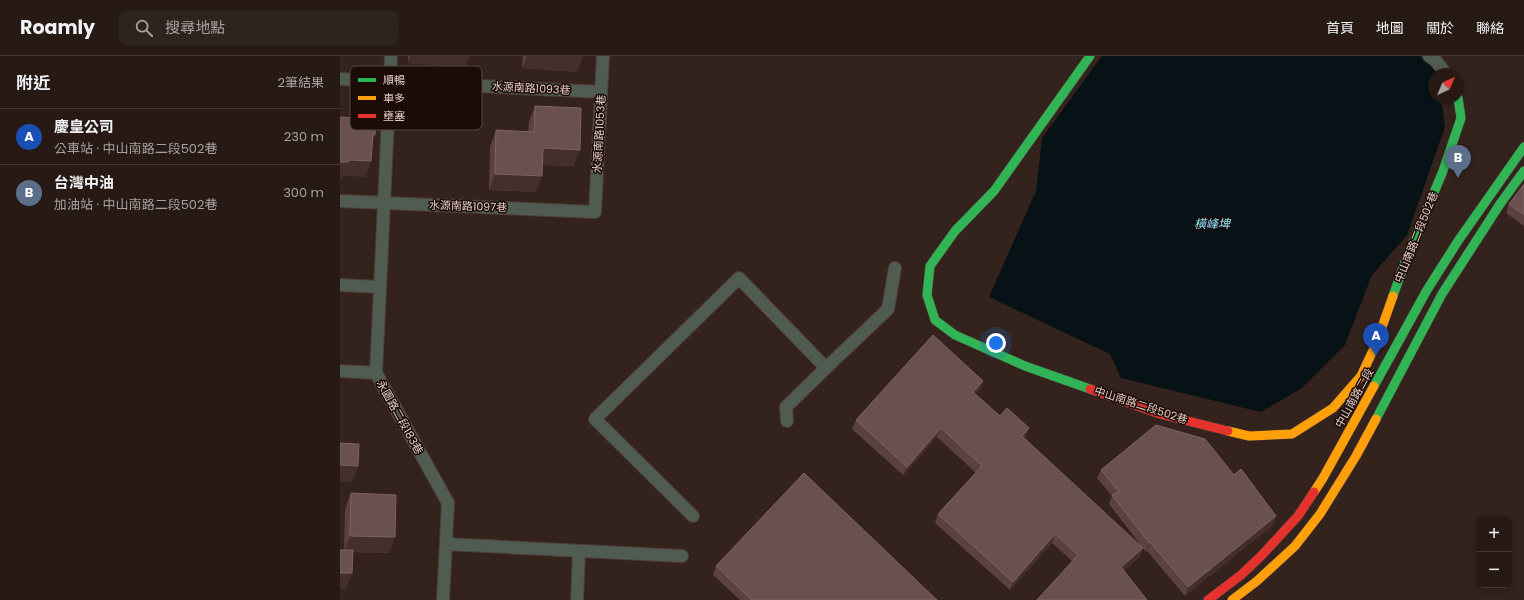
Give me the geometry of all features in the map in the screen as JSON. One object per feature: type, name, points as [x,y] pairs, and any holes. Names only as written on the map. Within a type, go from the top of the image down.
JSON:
[{"type":"street","name":"永園路二段183巷","points":[[391,66],[392,56]]},
{"type":"street","name":"水源南路1053巷","points":[[595,212],[603,56]]},
{"type":"street","name":"中山南路二段502巷","points":[[1090,56],[994,191],[955,231],[930,266],[927,295],[935,320],[955,335],[1026,366],[1160,414],[1249,436],[1292,434],[1333,408],[1361,376],[1376,344],[1406,259],[1443,171],[1460,118],[1459,104]]},
{"type":"street","points":[[1429,56],[1436,61],[1441,68]]},
{"type":"street","name":"水源南路1093巷","points":[[340,80],[350,80]]},
{"type":"street","name":"水源南路1093巷","points":[[482,86],[601,92]]},
{"type":"street","name":"永園路二段183巷","points":[[388,130],[376,373],[448,503],[443,600]]},
{"type":"street","name":"中山南路二段","points":[[1208,600],[1241,575],[1298,516],[1327,472],[1427,290],[1458,241],[1524,147]]},
{"type":"street","points":[[1232,600],[1257,581],[1295,546],[1320,514],[1356,456],[1442,294],[1500,204],[1524,171]]},
{"type":"street","name":"水源南路1097巷","points":[[340,201],[595,212]]},
{"type":"street","points":[[787,421],[786,407],[888,309],[895,268]]},
{"type":"street","points":[[693,516],[596,419],[738,278],[826,368]]},
{"type":"street","points":[[340,285],[380,287]]},
{"type":"street","points":[[340,371],[376,373]]},
{"type":"street","points":[[446,544],[682,556]]},
{"type":"street","points":[[576,600],[579,551]]},
{"type":"water","name":"橫峰埤","points":[[1102,56],[1420,56],[1437,68],[1428,68],[1428,104],[1442,104],[1445,127],[1407,235],[1372,275],[1345,345],[1302,388],[1261,412],[1121,378],[1110,354],[989,297],[1036,191],[1042,138]]},
{"type":"building","points":[[535,106],[581,108],[580,150],[543,148],[542,176],[495,174],[496,130],[534,132]]},
{"type":"building","points":[[340,117],[350,118],[350,130],[375,130],[375,135],[373,135],[371,161],[349,160],[348,162],[340,162]]},
{"type":"building","points":[[1524,184],[1524,215],[1509,204]]},
{"type":"building","points":[[933,335],[983,381],[973,392],[1000,416],[1007,408],[1029,428],[1022,436],[1143,548],[1121,567],[1147,600],[1037,600],[1078,555],[1055,534],[1013,582],[938,514],[982,466],[941,428],[907,467],[856,420]]},
{"type":"building","points":[[1156,425],[1205,439],[1234,475],[1241,469],[1276,516],[1188,587],[1150,542],[1149,543],[1112,495],[1119,492],[1101,470]]},
{"type":"building","points":[[340,443],[359,444],[358,466],[340,465]]},
{"type":"building","points":[[804,473],[937,600],[752,600],[716,566]]},
{"type":"building","points":[[351,493],[396,495],[395,537],[350,536]]},
{"type":"building","points":[[340,550],[353,550],[352,573],[340,573]]},
{"type":"traffic: fast","points":[[1090,56],[994,191],[955,231],[930,266],[927,295],[935,320],[955,335],[1025,366],[1090,389]]},
{"type":"traffic: fast","points":[[1393,296],[1406,259],[1443,171],[1461,118],[1459,104]]},
{"type":"traffic: fast","points":[[1374,386],[1427,290],[1458,241],[1524,147]]},
{"type":"traffic: fast","points":[[1376,419],[1442,294],[1500,204],[1524,171]]},
{"type":"traffic: slow","points":[[1228,431],[1249,436],[1292,434],[1333,408],[1361,376],[1376,344],[1393,296]]},
{"type":"traffic: slow","points":[[1314,492],[1374,386]]},
{"type":"traffic: slow","points":[[1232,600],[1257,581],[1295,546],[1320,514],[1356,456],[1376,419]]},
{"type":"traffic: jam","points":[[1090,389],[1160,414],[1228,431]]},
{"type":"traffic: jam","points":[[1208,600],[1241,575],[1261,556],[1298,516],[1314,492]]},
{"type":"place","name":"台灣中油","points":[[1458,178]]},
{"type":"place","name":"慶皇公司","points":[[1376,356]]}]
